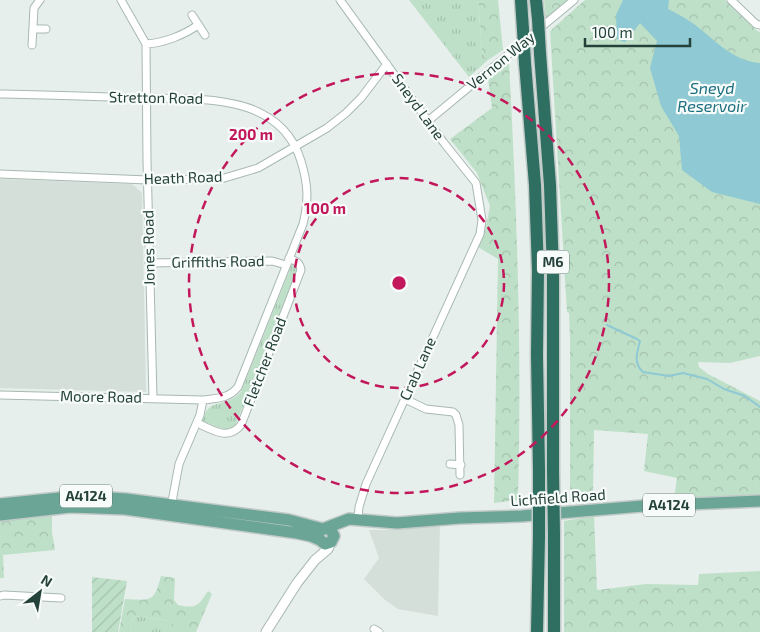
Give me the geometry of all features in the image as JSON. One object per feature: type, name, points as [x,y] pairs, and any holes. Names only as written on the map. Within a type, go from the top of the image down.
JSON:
[{"type":"highway","name":"M6","points":[[521,0],[535,185],[538,270],[539,470],[537,632]]},
{"type":"highway","name":"M6","points":[[536,0],[550,185],[553,262],[554,632]]},
{"type":"main road","name":"A4124","points":[[0,504],[79,496],[126,498],[171,510],[326,540]]},
{"type":"main road","name":"Lichfield Road","points":[[324,528],[349,519],[397,523],[522,516],[643,506],[760,501]]},
{"type":"main road","name":"A4124","points":[[0,515],[70,506],[171,510],[289,520],[324,528]]},
{"type":"main road","points":[[326,540],[352,527],[358,519]]},
{"type":"main road","points":[[324,528],[332,531],[326,540]]},
{"type":"street","points":[[32,45],[34,8],[40,0]]},
{"type":"street","points":[[121,0],[146,44],[168,40],[190,31],[198,25]]},
{"type":"street","name":"Sneyd Lane","points":[[340,0],[428,121],[476,183],[482,220]]},
{"type":"street","name":"Vernon Way","points":[[428,121],[574,0]]},
{"type":"street","points":[[731,0],[760,26]]},
{"type":"street","points":[[192,15],[205,36]]},
{"type":"street","points":[[33,29],[46,29]]},
{"type":"street","name":"Jones Road","points":[[146,44],[153,398]]},
{"type":"street","name":"Heath Road","points":[[0,174],[148,180],[221,179],[258,168],[327,128],[362,98],[387,64]]},
{"type":"street","name":"Stretton Road","points":[[0,94],[220,100],[248,108],[283,128],[295,146]]},
{"type":"street","name":"Fletcher Road","points":[[202,400],[227,397],[238,387],[303,224],[307,205],[307,187],[295,146]]},
{"type":"street","name":"Crab Lane","points":[[358,519],[359,507],[366,484],[480,234],[482,220]]},
{"type":"street","name":"Fletcher Road","points":[[197,423],[229,434],[235,432],[241,425],[301,270],[297,262],[288,262]]},
{"type":"street","name":"Griffiths Road","points":[[149,263],[288,262]]},
{"type":"street","name":"Moore Road","points":[[0,395],[202,400]]},
{"type":"street","points":[[405,399],[426,409],[453,412],[456,415],[459,425],[460,475]]},
{"type":"street","points":[[171,510],[179,464],[197,423],[202,400]]},
{"type":"street","points":[[450,464],[461,464]]},
{"type":"street","points":[[266,632],[297,583],[316,560],[326,540]]},
{"type":"street","points":[[0,596],[4,594],[61,598]]},
{"type":"shaded area","points":[[0,179],[132,184],[142,193],[146,392],[0,388]]},
{"type":"shaded area","points":[[440,524],[438,616],[398,609],[385,600],[364,579],[379,558],[369,530]]},
{"type":"green space","points":[[409,0],[478,0],[482,52],[488,60],[469,77]]},
{"type":"green space","points":[[478,0],[498,0],[503,50],[488,60],[482,52]]},
{"type":"green space","points":[[544,0],[569,0],[546,20]]},
{"type":"green space","points":[[585,0],[725,0],[760,32],[760,356],[730,363],[698,362],[699,367],[708,374],[760,401],[760,497],[674,499],[677,478],[644,471],[648,434],[594,430],[593,497],[570,500],[569,313],[567,312],[550,31]]},
{"type":"green space","points":[[509,63],[518,282],[518,500],[494,503],[498,259],[478,247],[485,232],[490,206],[477,173],[450,139],[492,108],[488,79]]},
{"type":"green space","points":[[292,264],[297,268],[296,276],[235,426],[231,430],[202,421],[207,410],[211,407],[232,399],[241,392]]},
{"type":"green space","points":[[52,512],[52,532],[55,550],[3,555],[4,578],[0,578],[0,519]]},
{"type":"green space","points":[[594,516],[597,590],[646,584],[698,585],[699,574],[760,571],[760,632],[564,632],[564,521]]},
{"type":"green space","points":[[161,576],[175,578],[174,600],[178,605],[193,606],[199,603],[208,591],[212,594],[196,632],[172,632],[172,621],[133,616],[131,632],[119,632],[125,599],[141,600],[150,598],[156,591]]},
{"type":"green space","points":[[92,577],[127,581],[118,632],[92,632]]},
{"type":"green space","points":[[133,616],[172,621],[172,632],[131,632]]},
{"type":"water","name":"Sneyd Reservoir","points":[[623,0],[669,0],[668,9],[691,22],[723,48],[740,58],[760,63],[760,204],[712,192],[682,170],[679,136],[661,106],[650,68],[657,41],[640,23],[625,42],[617,39],[616,15]]},
{"type":"waterway","points":[[607,325],[640,341],[637,361],[643,372],[669,376],[683,373],[707,379],[724,389],[745,396],[760,407]]}]
